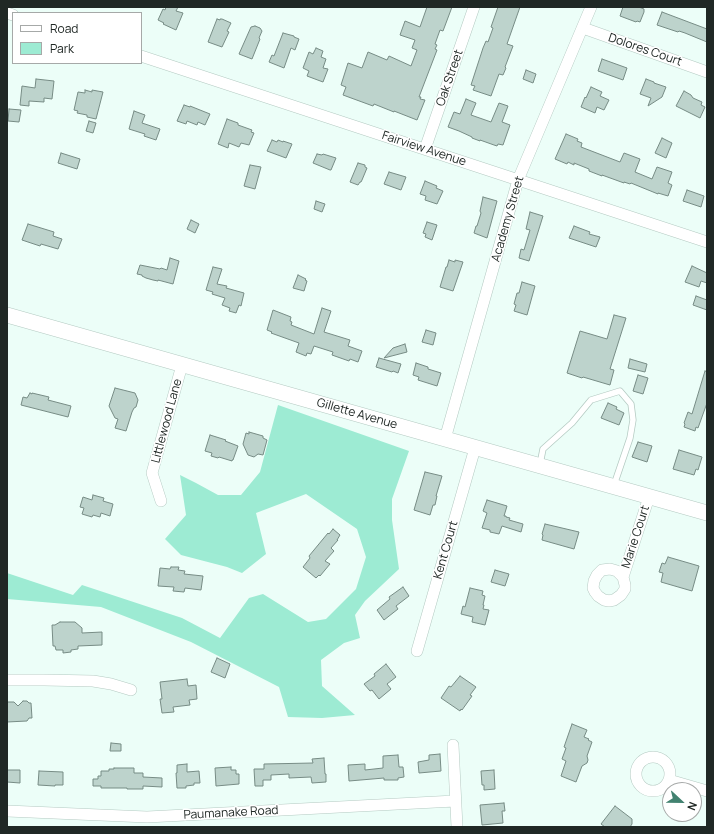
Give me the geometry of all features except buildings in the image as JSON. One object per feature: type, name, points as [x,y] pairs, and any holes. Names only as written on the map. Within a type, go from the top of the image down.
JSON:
[{"type":"street","name":"Oak Street","points":[[425,149],[474,7]]},
{"type":"street","name":"Academy Street","points":[[445,439],[518,180],[591,7]]},
{"type":"street","name":"Dolores Court","points":[[583,28],[707,72]]},
{"type":"street","name":"Fairview Avenue","points":[[142,56],[707,242]]},
{"type":"street","name":"Gillette Avenue","points":[[7,315],[649,497],[707,512]]},
{"type":"street","name":"Littlewood Lane","points":[[161,501],[152,473],[182,365]]},
{"type":"street","name":"Kent Court","points":[[417,651],[475,448]]},
{"type":"street","name":"Marie Court","points":[[623,577],[649,497]]},
{"type":"street","points":[[7,680],[93,681],[111,684],[131,690]]},
{"type":"street","points":[[453,745],[457,827]]},
{"type":"street","points":[[670,780],[707,791]]},
{"type":"street","name":"Paumanake Road","points":[[7,811],[146,822],[455,801]]},
{"type":"lane","points":[[539,466],[543,449],[572,423],[591,400],[620,391],[631,404],[633,420],[630,438],[614,487]]},
{"type":"green space","points":[[278,405],[409,451],[392,499],[392,520],[399,569],[365,601],[355,615],[360,638],[344,643],[321,660],[322,686],[355,715],[322,718],[288,717],[279,687],[191,642],[101,607],[7,599],[7,573],[73,595],[82,585],[182,618],[220,638],[249,598],[263,594],[308,622],[326,619],[356,589],[366,557],[357,529],[306,494],[256,513],[266,554],[242,573],[227,567],[181,555],[165,539],[186,515],[180,475],[218,495],[241,495],[260,472]]}]
